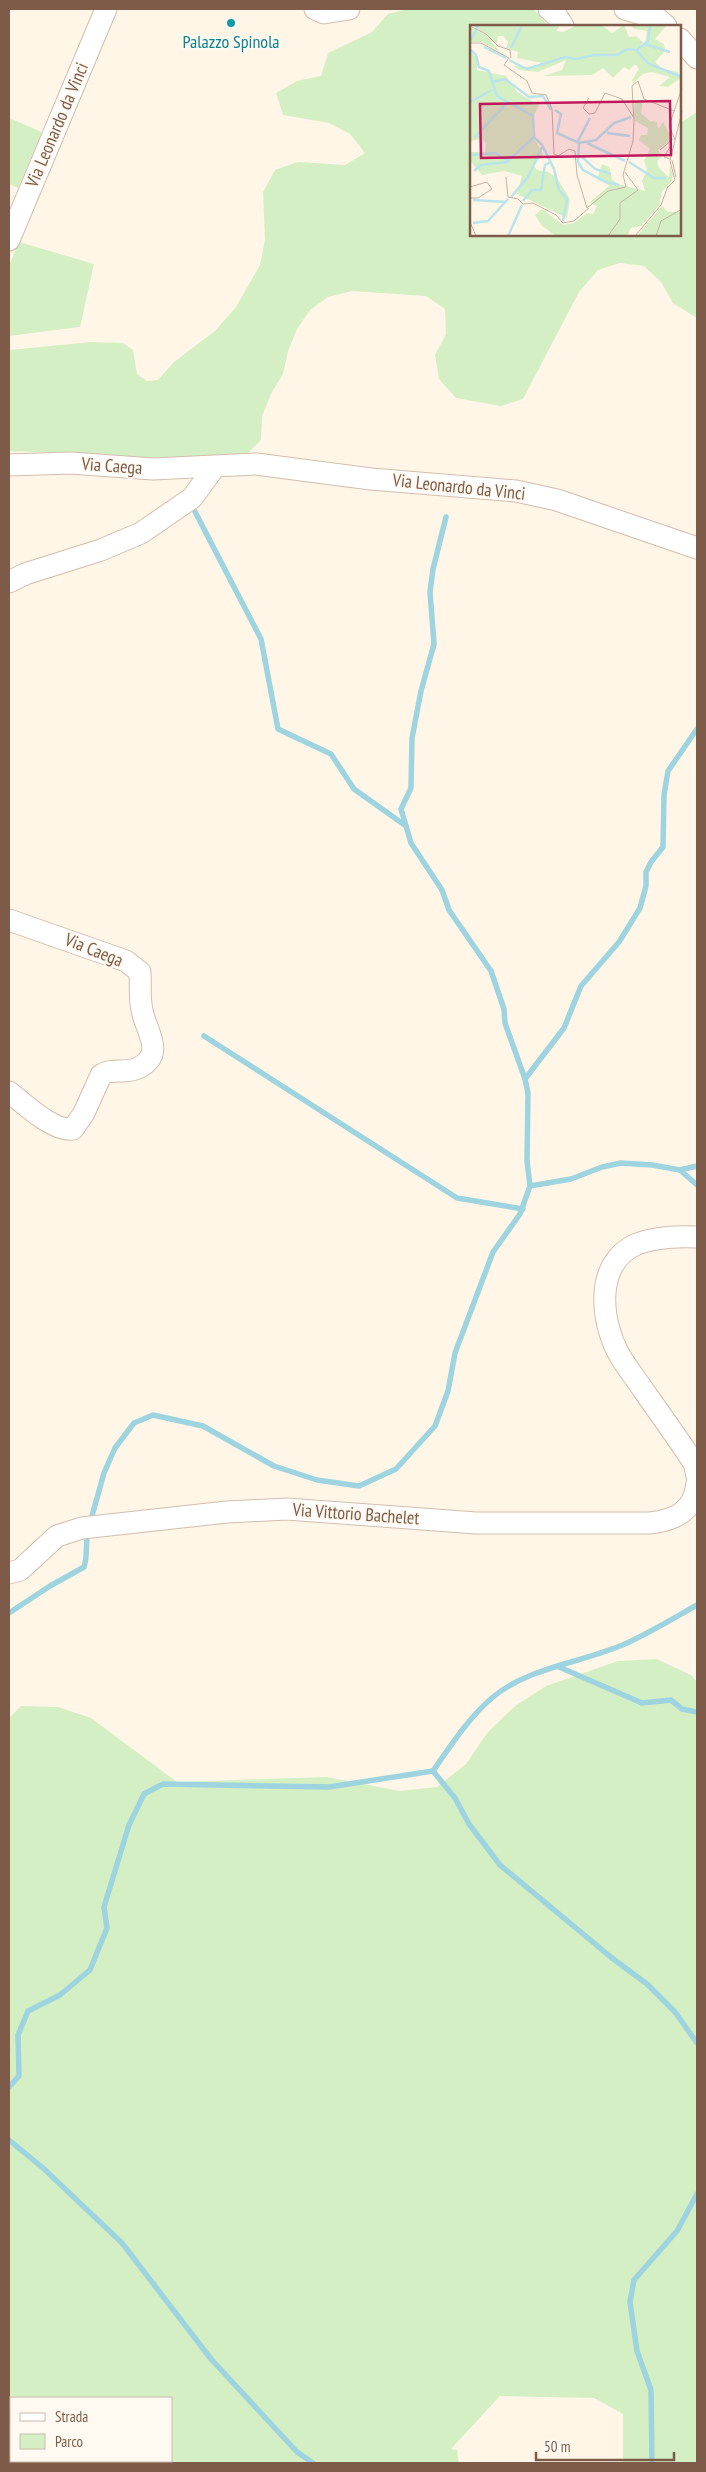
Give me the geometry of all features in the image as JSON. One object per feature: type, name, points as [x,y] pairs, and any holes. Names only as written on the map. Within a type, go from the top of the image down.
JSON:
[{"type":"street","name":"Via Leonardo da Vinci","points":[[9,240],[106,9]]},
{"type":"street","points":[[320,11],[349,9]]},
{"type":"street","points":[[549,9],[556,15],[562,25]]},
{"type":"street","points":[[625,9],[658,19],[665,25]]},
{"type":"street","points":[[681,40],[697,58]]},
{"type":"street","name":"Via Caega","points":[[9,465],[71,464],[153,469],[214,468]]},
{"type":"street","name":"Via Leonardo da Vinci","points":[[214,468],[256,464],[371,479],[455,484],[516,491],[557,500],[697,548]]},
{"type":"street","points":[[9,582],[34,571],[101,550],[142,533],[192,498],[214,468]]},
{"type":"street","name":"Via Caega","points":[[9,920],[126,961],[140,972],[142,1013],[153,1044],[148,1058],[138,1068],[116,1073],[106,1072],[101,1075],[84,1113],[73,1128],[69,1129],[53,1124],[9,1092]]},
{"type":"street","points":[[697,1237],[654,1239],[635,1245],[621,1256],[609,1272],[604,1293],[607,1323],[620,1356],[694,1463],[697,1476]]},
{"type":"street","name":"Via Vittorio Bachelet","points":[[9,1573],[20,1570],[57,1536],[82,1528],[227,1512],[286,1509],[476,1522],[650,1523],[667,1521],[684,1512],[696,1496],[697,1483]]},
{"type":"green space","points":[[408,9],[534,9],[547,25],[470,25],[470,236],[681,236],[681,122],[697,112],[697,318],[673,303],[661,282],[644,266],[620,263],[598,270],[579,292],[523,399],[501,406],[456,398],[439,379],[435,355],[446,334],[445,309],[426,296],[352,291],[328,297],[310,310],[297,329],[288,351],[283,374],[271,394],[262,416],[261,440],[248,453],[163,460],[90,454],[9,451],[9,350],[91,342],[123,343],[133,350],[137,374],[147,381],[158,380],[174,362],[215,331],[236,307],[260,265],[265,240],[263,192],[275,170],[298,162],[345,165],[365,153],[350,134],[329,123],[283,115],[276,93],[297,81],[321,76],[328,53],[372,32],[388,14]]},
{"type":"green space","points":[[9,118],[42,132],[18,188],[9,184]]},
{"type":"green space","points":[[19,242],[94,264],[80,327],[9,336],[9,266]]},
{"type":"green space","points":[[657,1659],[691,1675],[697,1682],[697,2463],[623,2463],[623,2414],[594,2398],[500,2396],[451,2449],[457,2450],[459,2463],[9,2463],[9,1718],[21,1706],[58,1707],[91,1718],[177,1782],[327,1777],[400,1791],[437,1787],[466,1764],[488,1732],[515,1706],[546,1686],[618,1661]]},
{"type":"waterway","points":[[90,1523],[104,1473],[115,1448],[134,1423],[153,1415],[203,1426],[274,1466],[317,1480],[359,1486],[396,1469],[435,1426],[448,1391],[455,1353],[493,1252],[520,1214],[530,1186],[527,1161],[528,1093],[525,1079],[505,1023],[504,1009],[491,971],[449,910],[442,890],[411,843],[406,826],[354,789],[331,754],[278,729],[261,639],[191,504]]},
{"type":"waterway","points":[[406,826],[401,809],[411,788],[412,738],[421,691],[434,644],[430,592],[433,569],[446,517]]},
{"type":"waterway","points":[[525,1079],[564,1028],[581,986],[619,942],[640,908],[646,886],[646,872],[663,847],[664,795],[668,771],[697,729]]},
{"type":"waterway","points":[[204,1036],[457,1198],[523,1209]]},
{"type":"waterway","points":[[530,1186],[571,1179],[602,1167],[621,1163],[652,1165],[680,1170],[697,1185]]},
{"type":"waterway","points":[[680,1170],[697,1166]]},
{"type":"waterway","points":[[9,1613],[50,1586],[84,1567],[88,1532]]},
{"type":"waterway","points":[[9,2087],[19,2076],[18,2035],[28,2011],[60,1995],[90,1970],[107,1928],[104,1907],[129,1825],[144,1794],[163,1784],[329,1787],[433,1771],[476,1713],[493,1697],[508,1687],[540,1672],[593,1656],[627,1643],[697,1605]]},
{"type":"waterway","points":[[559,1667],[642,1703],[671,1700],[682,1709],[697,1712]]},
{"type":"waterway","points":[[433,1771],[455,1798],[469,1824],[500,1865],[612,1958],[647,1984],[675,2012],[697,2043]]},
{"type":"waterway","points":[[9,2140],[43,2168],[122,2243],[211,2359],[297,2452],[313,2463]]},
{"type":"waterway","points":[[652,2463],[651,2390],[637,2351],[630,2302],[634,2280],[677,2231],[697,2194]]},
{"type":"place","name":"Palazzo Spinola","points":[[231,23]]}]
